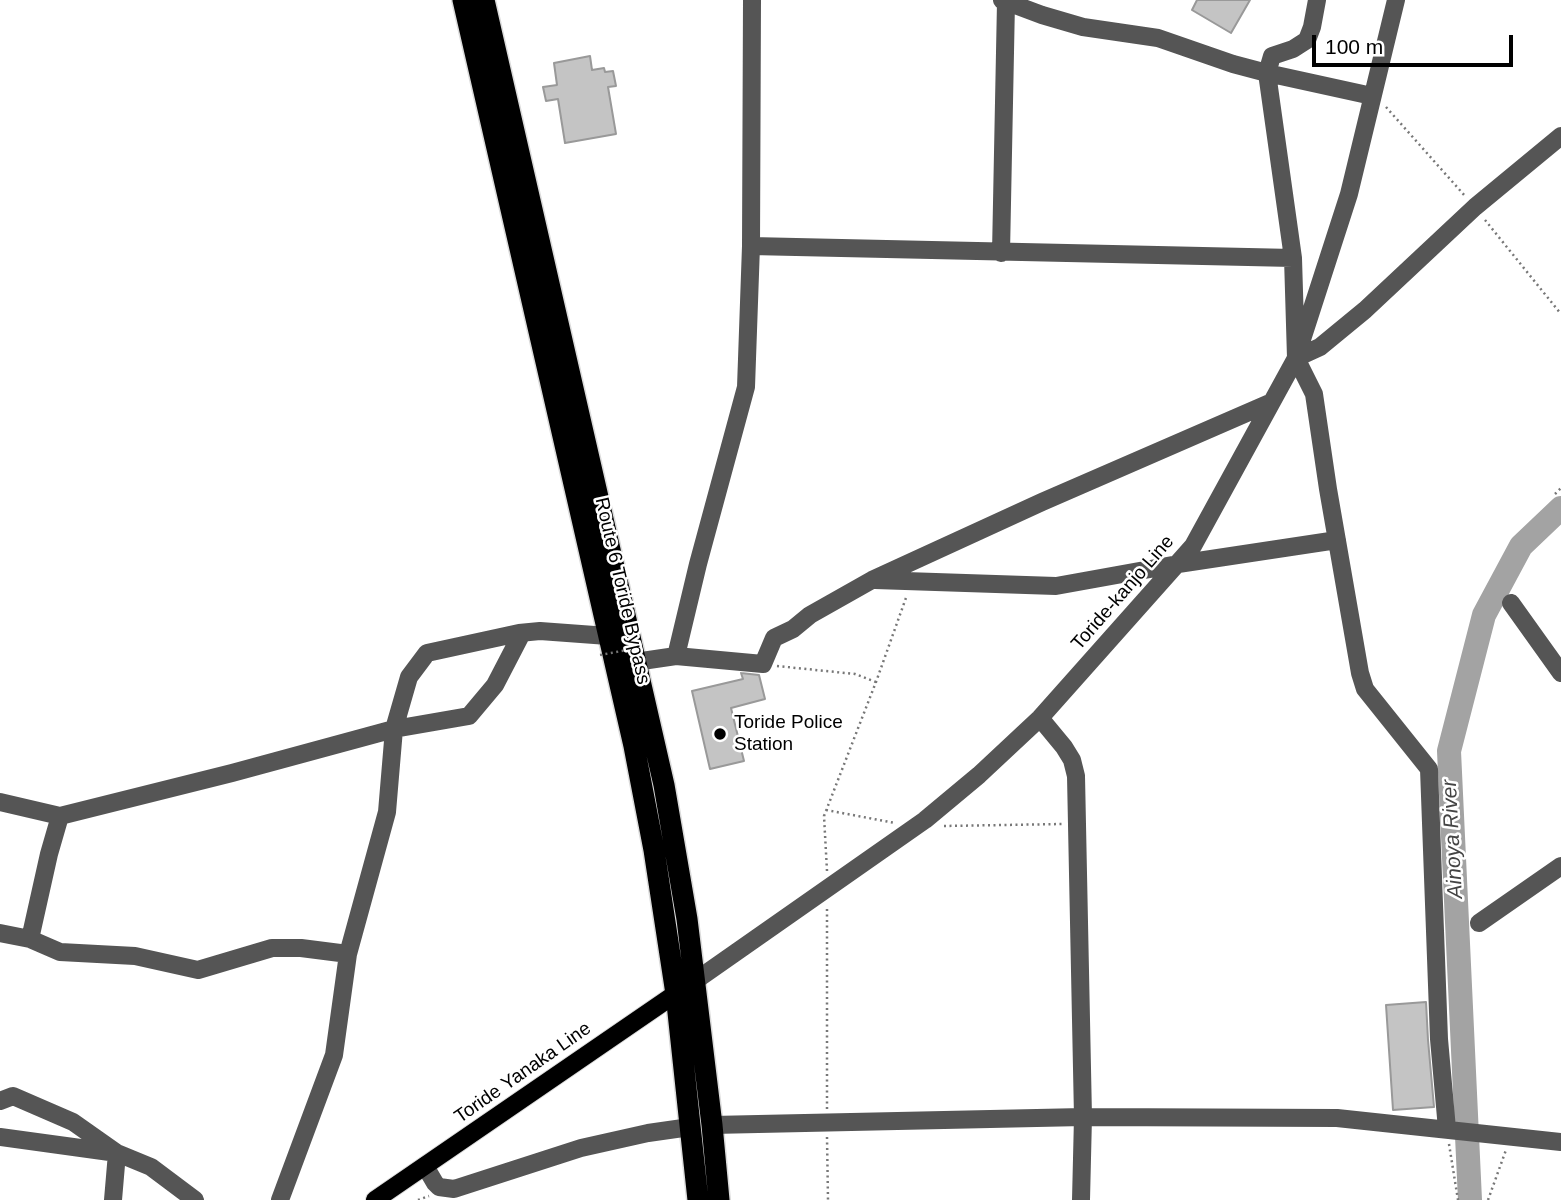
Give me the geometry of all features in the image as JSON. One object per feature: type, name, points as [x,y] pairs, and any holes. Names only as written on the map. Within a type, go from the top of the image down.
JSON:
[{"type":"highway","name":"Route 6 Toride Bypass","points":[[463,0],[623,646],[640,695],[664,785],[695,981],[701,1126],[698,1200]]},
{"type":"highway","name":"Route 6 Toride Bypass","points":[[484,0],[623,646],[640,695],[654,850],[676,994],[701,1126],[719,1200]]},
{"type":"main road","name":"Toride Yanaka Line","points":[[375,1200],[695,981]]},
{"type":"street","points":[[676,656],[746,387],[751,246],[752,0]]},
{"type":"street","points":[[1317,0],[1307,40],[1293,49],[1272,55],[1267,73],[1293,258],[1296,358],[1314,394],[1337,540],[1365,689],[1429,769],[1440,1039],[1450,1129]]},
{"type":"street","name":"Toride-kanjo Line","points":[[695,981],[915,827],[979,775],[1041,718],[1193,546],[1296,358],[1349,194],[1396,0]]},
{"type":"street","points":[[1001,253],[1004,1],[1046,8],[1083,27],[1158,38],[1233,64],[1372,96]]},
{"type":"street","points":[[1296,358],[1320,347],[1365,310],[1475,206],[1561,136]]},
{"type":"street","points":[[751,246],[1293,258]]},
{"type":"street","points":[[280,1200],[334,1055],[348,954],[387,812],[394,729],[409,677],[427,653],[540,631],[676,656],[763,664],[774,638],[872,580],[1042,502],[1272,402]]},
{"type":"street","points":[[872,580],[1056,586],[1337,540]]},
{"type":"street","points":[[1511,603],[1561,673]]},
{"type":"street","points":[[0,802],[60,816],[232,774],[394,729],[469,716],[495,685],[522,633]]},
{"type":"street","points":[[1041,718],[1064,747],[1076,776],[1083,1117],[1081,1200]]},
{"type":"street","points":[[30,939],[60,816]]},
{"type":"street","points":[[1479,923],[1561,866]]},
{"type":"street","points":[[0,933],[30,939],[60,952],[135,956],[198,970],[272,948],[301,948],[348,954]]},
{"type":"street","points":[[0,1101],[13,1096],[73,1122],[117,1153],[151,1167],[195,1200]]},
{"type":"street","points":[[425,1166],[439,1187],[454,1189],[582,1148],[648,1133],[701,1126],[1083,1117],[1337,1118],[1561,1142]]},
{"type":"street","points":[[0,1137],[117,1153]]},
{"type":"street","points":[[113,1200],[117,1153]]},
{"type":"path","points":[[1555,494],[1561,488]]},
{"type":"path","points":[[763,664],[855,674],[876,682]]},
{"type":"path","points":[[826,810],[915,827]]},
{"type":"path","points":[[942,826],[1077,824]]},
{"type":"path","points":[[1450,1129],[1458,1200]]},
{"type":"path","points":[[1488,1200],[1508,1137]]},
{"type":"building","points":[[1197,0],[1250,0],[1231,33],[1192,10]]},
{"type":"building","points":[[590,56],[592,70],[604,68],[605,72],[613,71],[616,86],[608,87],[616,134],[565,143],[558,99],[546,101],[543,87],[557,85],[554,63]]},
{"type":"building","name":"Toride Police Station","points":[[741,673],[759,675],[765,699],[731,708],[744,761],[710,769],[692,691],[743,679]]},
{"type":"building","points":[[1426,1002],[1434,1107],[1393,1110],[1386,1005]]},
{"type":"waterway","name":"Ainoya River","points":[[1470,1200],[1449,751],[1484,615],[1521,546],[1561,508]]},
{"type":"place","name":"Toride Police Station","points":[[720,734]]}]
